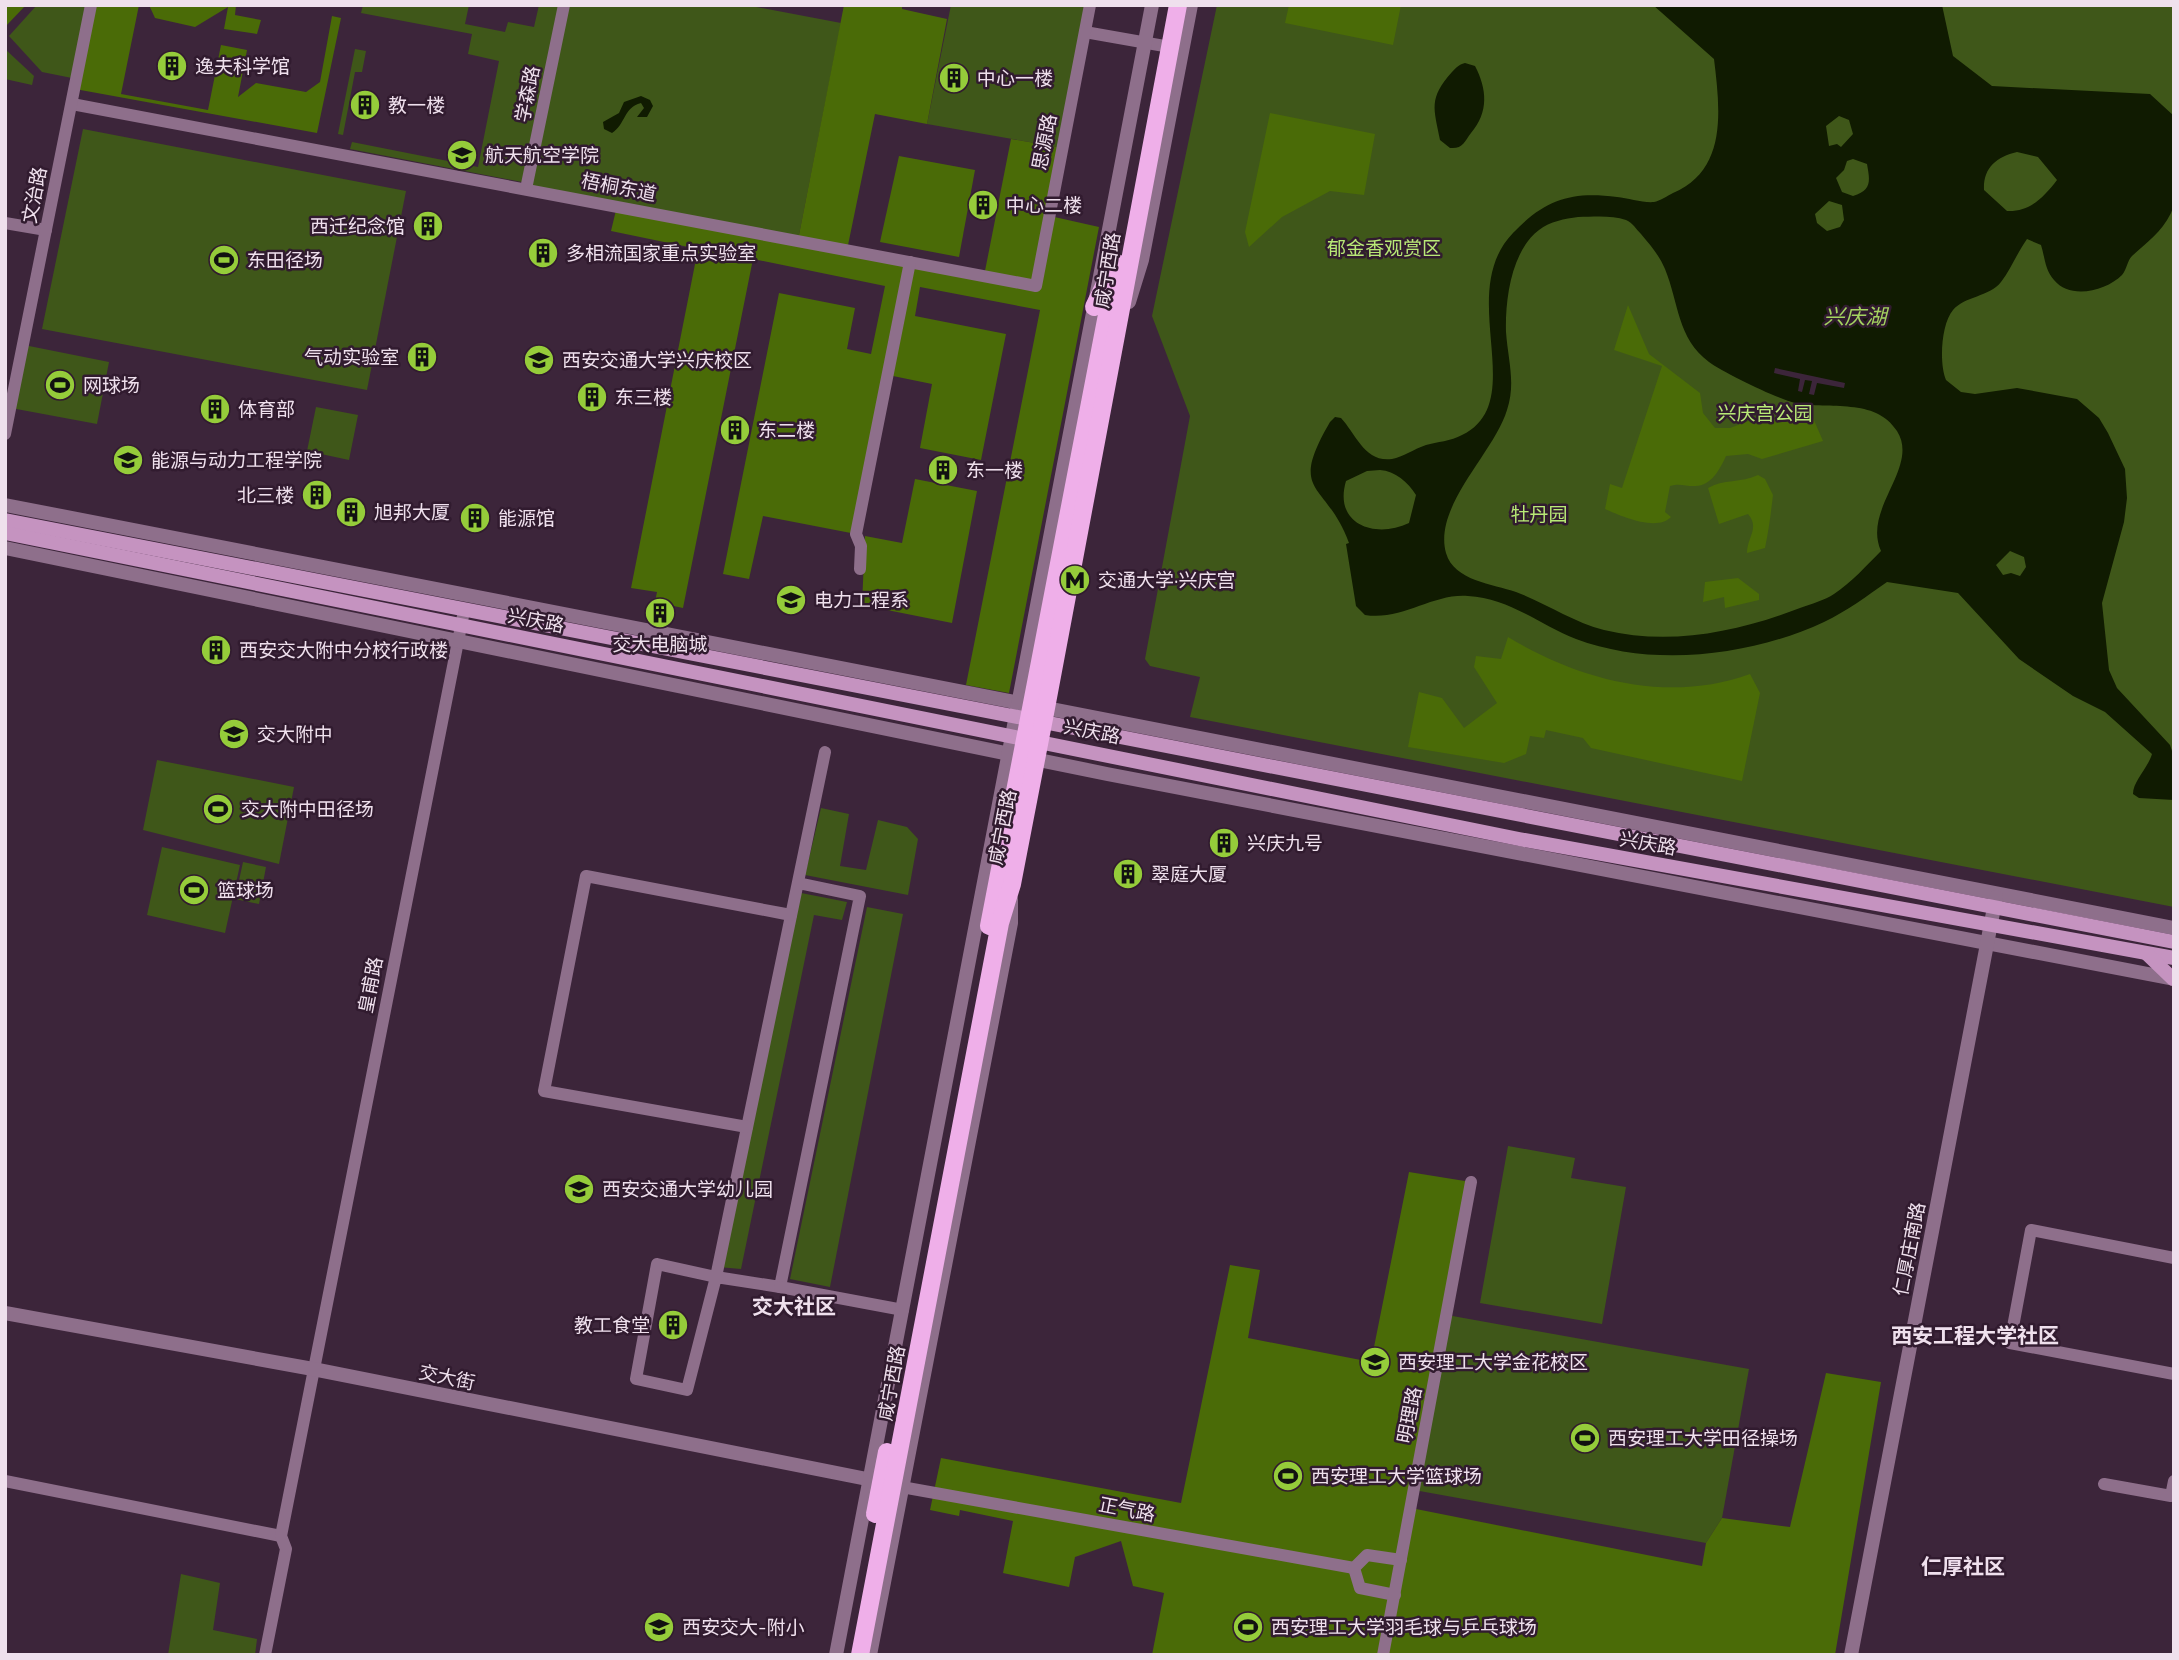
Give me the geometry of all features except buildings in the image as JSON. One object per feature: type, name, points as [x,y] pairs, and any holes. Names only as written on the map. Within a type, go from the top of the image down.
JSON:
[{"type":"main road","name":"咸宁西路","points":[[860,1655],[887,1484],[1022,757],[1166,5]]},
{"type":"main road","name":"咸宁西路","points":[[1029,721],[1117,340],[1158,45],[1178,5]]},
{"type":"main road","points":[[1094,307],[1119,255]]},
{"type":"main road","name":"兴庆路","points":[[5,520],[2174,942]]},
{"type":"main road","name":"兴庆路","points":[[5,533],[461,625],[1029,721],[1519,839],[2174,958]]},
{"type":"main road","name":"咸宁西路","points":[[848,1655],[887,1484],[1000,923],[1012,884],[1022,757]]},
{"type":"main road","points":[[2146,953],[2174,979]]},
{"type":"street","name":"文治路","points":[[5,434],[91,5]]},
{"type":"street","name":"学森路","points":[[526,189],[564,5]]},
{"type":"street","name":"思源路","points":[[1036,286],[1090,5]]},
{"type":"street","points":[[1029,721],[1094,307],[1158,45],[1152,5]]},
{"type":"street","points":[[1117,340],[1142,260],[1191,5]]},
{"type":"street","points":[[1085,32],[1158,45]]},
{"type":"street","name":"梧桐东道","points":[[72,104],[1036,286]]},
{"type":"street","points":[[5,223],[46,230]]},
{"type":"street","points":[[860,569],[861,546],[856,534],[910,262]]},
{"type":"street","points":[[5,505],[934,684],[1029,721],[1997,892],[2174,928]]},
{"type":"street","points":[[5,548],[1022,757],[2174,979]]},
{"type":"street","name":"皇甫路","points":[[265,1655],[286,1549],[281,1536],[464,608]]},
{"type":"street","points":[[825,752],[716,1277],[687,1390],[636,1379],[657,1264],[716,1277],[903,1310]]},
{"type":"street","points":[[871,1655],[903,1310],[1022,757]]},
{"type":"street","points":[[747,1127],[544,1091],[586,876],[791,915]]},
{"type":"street","points":[[780,1287],[860,895],[797,883]]},
{"type":"street","name":"仁厚庄南路","points":[[1851,1655],[1997,892]]},
{"type":"street","name":"明理路","points":[[1383,1655],[1471,1182]]},
{"type":"street","points":[[2174,1258],[2031,1230],[2010,1343],[2174,1374]]},
{"type":"street","name":"交大街","points":[[5,1313],[313,1369],[887,1484]]},
{"type":"street","points":[[2104,1484],[2171,1496],[2174,1480]]},
{"type":"street","points":[[5,1481],[281,1536]]},
{"type":"street","points":[[836,1655],[887,1484]]},
{"type":"street","name":"正气路","points":[[887,1484],[1354,1568]]},
{"type":"street","points":[[1395,1595],[1360,1588],[1354,1568],[1367,1555],[1401,1560]]},
{"type":"green space","points":[[5,5],[26,5],[5,27]]},
{"type":"green space","points":[[37,5],[91,5],[77,79],[42,72],[9,36]]},
{"type":"green space","points":[[91,5],[139,5],[121,94],[208,110],[221,45],[247,50],[238,97],[256,83],[306,92],[320,82],[332,16],[341,18],[317,133],[75,89]]},
{"type":"green space","points":[[149,5],[236,5],[235,15],[261,20],[257,34],[224,29],[228,7],[195,27],[155,18]]},
{"type":"green space","points":[[363,5],[469,5],[465,24],[505,32],[508,22],[534,27],[539,5],[746,5],[841,23],[798,240],[526,189],[527,183],[350,149],[352,142],[478,167],[499,61],[468,54],[472,34],[361,13]]},
{"type":"green space","points":[[844,5],[902,5],[902,9],[947,19],[927,124],[875,114],[847,250],[984,276],[1011,139],[1063,148],[1050,216],[1099,227],[1009,693],[966,685],[1040,310],[920,287],[915,316],[1006,334],[981,460],[920,448],[932,384],[888,375],[856,534],[763,516],[749,579],[723,574],[779,293],[855,308],[847,349],[871,354],[885,286],[753,259],[683,608],[655,602],[657,592],[631,588],[698,249],[611,231],[617,206],[798,240]]},
{"type":"green space","points":[[951,5],[1090,5],[1063,148],[927,124]]},
{"type":"green space","name":"兴庆宫公园","points":[[1217,5],[2174,5],[2174,907],[1190,717],[1200,677],[1150,666],[1145,659],[1190,416],[1152,316]]},
{"type":"green space","points":[[1289,5],[1401,5],[1393,45],[1285,23]]},
{"type":"green space","points":[[5,49],[34,76],[32,85],[5,79]]},
{"type":"green space","points":[[355,49],[366,51],[362,72],[355,72],[343,135],[338,134]]},
{"type":"green space","points":[[1270,113],[1375,134],[1364,195],[1330,191],[1282,217],[1249,247],[1245,232]]},
{"type":"green space","name":"东田径场","points":[[83,129],[406,191],[367,390],[42,329]]},
{"type":"green space","points":[[899,156],[975,170],[959,257],[880,242]]},
{"type":"green space","points":[[1628,305],[1649,354],[1700,393],[1703,413],[1715,428],[1730,428],[1754,419],[1813,418],[1823,441],[1762,459],[1748,454],[1726,456],[1718,471],[1705,484],[1670,486],[1665,512],[1671,517],[1665,521],[1648,523],[1605,509],[1610,484],[1622,488],[1662,366],[1614,350]]},
{"type":"green space","name":"网球场","points":[[24,345],[109,362],[97,424],[11,408]]},
{"type":"green space","points":[[316,407],[358,415],[349,460],[307,451]]},
{"type":"green space","points":[[1758,475],[1765,479],[1773,495],[1770,521],[1765,548],[1747,553],[1753,528],[1748,514],[1719,524],[1708,488]]},
{"type":"green space","points":[[915,479],[977,491],[952,623],[862,605],[865,536],[902,543]]},
{"type":"green space","points":[[1738,578],[1759,594],[1759,600],[1725,608],[1724,597],[1703,602],[1705,582]]},
{"type":"green space","points":[[1508,637],[1564,665],[1625,683],[1688,687],[1719,683],[1750,674],[1760,693],[1742,781],[1591,748],[1583,738],[1546,730],[1544,738],[1530,736],[1526,754],[1504,763],[1408,747],[1419,692],[1442,698],[1464,728],[1497,703],[1474,667],[1476,656],[1501,659]]},
{"type":"green space","name":"交大附中田径场","points":[[157,760],[294,787],[279,864],[143,830]]},
{"type":"green space","points":[[821,808],[849,814],[840,866],[866,870],[878,820],[907,827],[918,839],[908,895],[805,875]]},
{"type":"green space","name":"篮球场","points":[[162,847],[240,865],[225,933],[147,915]]},
{"type":"green space","points":[[243,862],[266,867],[259,904],[235,899]]},
{"type":"green space","points":[[796,892],[847,902],[842,920],[814,915],[741,1269],[718,1267]]},
{"type":"green space","points":[[867,907],[903,914],[830,1287],[790,1279]]},
{"type":"green space","points":[[1508,1146],[1575,1158],[1571,1178],[1626,1187],[1602,1324],[1480,1303]]},
{"type":"green space","points":[[1409,1172],[1471,1182],[1380,1655],[1152,1655],[1164,1593],[1133,1586],[1121,1541],[1075,1557],[1069,1587],[1003,1573],[1013,1521],[960,1510],[959,1516],[930,1510],[941,1458],[1181,1503],[1230,1265],[1260,1270],[1248,1338],[1371,1362]]},
{"type":"green space","points":[[1447,1315],[1749,1369],[1722,1518],[1706,1543],[1414,1490]]},
{"type":"green space","points":[[1826,1373],[1881,1382],[1835,1655],[1381,1655],[1411,1508],[1702,1566],[1706,1543],[1722,1518],[1790,1527]]},
{"type":"green space","points":[[181,1574],[220,1583],[213,1630],[257,1639],[255,1655],[168,1655]]},
{"type":"water","name":"兴庆湖","points":[[1653,5],[1942,5],[1953,56],[1992,86],[2150,94],[2174,116],[2175,181],[2171,213],[2158,232],[2130,258],[2122,275],[2098,289],[2069,290],[2051,276],[2041,245],[2027,239],[2005,277],[1996,287],[1953,310],[1946,325],[1942,355],[1946,380],[1961,392],[1975,394],[2017,388],[2077,399],[2099,418],[2108,433],[2125,469],[2127,498],[2124,522],[2102,603],[2109,670],[2117,688],[2170,745],[2174,757],[2174,800],[2139,798],[2133,794],[2135,784],[2152,754],[2105,712],[2073,696],[2019,659],[1958,593],[1887,582],[1841,613],[1796,634],[1734,650],[1669,655],[1606,648],[1576,639],[1511,607],[1483,598],[1455,596],[1379,616],[1365,615],[1356,606],[1346,544],[1349,543],[1311,476],[1312,463],[1330,422],[1335,417],[1341,418],[1368,452],[1375,457],[1392,459],[1426,445],[1458,437],[1482,419],[1491,398],[1493,372],[1490,286],[1497,258],[1513,233],[1536,212],[1560,200],[1601,195],[1654,202],[1691,183],[1712,154],[1716,136],[1718,98],[1714,59]],"holes":[[[1839,116],[1849,120],[1853,134],[1841,147],[1837,144],[1829,146],[1826,126]],[[2017,152],[2038,157],[2057,180],[2030,206],[2007,211],[1984,190],[1988,170],[2003,157]],[[1853,159],[1867,164],[1867,188],[1853,196],[1842,192],[1836,178],[1844,170],[1847,161]],[[1829,201],[1842,205],[1844,220],[1840,227],[1827,231],[1817,223],[1815,214]],[[1609,217],[1621,218],[1633,224],[1663,264],[1680,319],[1691,342],[1698,353],[1716,367],[1787,401],[1851,407],[1877,413],[1888,420],[1897,431],[1902,445],[1902,459],[1879,520],[1877,535],[1881,551],[1840,590],[1818,602],[1752,624],[1704,634],[1654,637],[1593,627],[1516,592],[1466,576],[1450,562],[1444,535],[1448,517],[1456,498],[1500,427],[1510,400],[1506,320],[1516,263],[1522,250],[1539,230],[1553,222]],[[1380,470],[1401,478],[1416,495],[1409,523],[1383,529],[1360,524],[1346,508],[1346,481],[1367,471]],[[2010,551],[2024,557],[2026,567],[2020,576],[2011,573],[2003,575],[1996,565]]]},
{"type":"water","points":[[1465,63],[1475,66],[1479,75],[1484,92],[1483,109],[1477,125],[1465,142],[1461,146],[1450,148],[1440,140],[1436,120],[1436,97],[1444,81],[1456,67]]},
{"type":"water","points":[[641,96],[650,100],[653,106],[647,117],[637,117],[644,108],[641,103],[628,112],[612,133],[604,129],[603,122],[619,113],[624,102]]},
{"type":"pier","points":[[1775,368],[1845,383],[1844,388],[1817,383],[1814,395],[1809,394],[1812,381],[1805,380],[1802,392],[1798,391],[1800,379],[1774,373]]},
{"type":"place","name":"逸夫科学馆","points":[[172,66]]},
{"type":"place","name":"中心一楼","points":[[954,78]]},
{"type":"place","name":"教一楼","points":[[365,105]]},
{"type":"place","name":"航天航空学院","points":[[462,155]]},
{"type":"place","name":"中心二楼","points":[[983,205]]},
{"type":"place","name":"西迁纪念馆","points":[[428,226]]},
{"type":"place","name":"多相流国家重点实验室","points":[[543,253]]},
{"type":"place","name":"东田径场","points":[[224,260]]},
{"type":"place","name":"气动实验室","points":[[422,357]]},
{"type":"place","name":"西安交通大学兴庆校区","points":[[539,360]]},
{"type":"place","name":"网球场","points":[[60,385]]},
{"type":"place","name":"东三楼","points":[[592,397]]},
{"type":"place","name":"体育部","points":[[215,409]]},
{"type":"place","name":"东二楼","points":[[735,430]]},
{"type":"place","name":"能源与动力工程学院","points":[[128,460]]},
{"type":"place","name":"东一楼","points":[[943,470]]},
{"type":"place","name":"北三楼","points":[[317,495]]},
{"type":"place","name":"旭邦大厦","points":[[351,512]]},
{"type":"place","name":"能源馆","points":[[475,518]]},
{"type":"place","name":"交通大学·兴庆宫","points":[[1075,580]]},
{"type":"place","name":"电力工程系","points":[[791,600]]},
{"type":"place","name":"交大电脑城","points":[[660,613]]},
{"type":"place","name":"西安交大附中分校行政楼","points":[[216,650]]},
{"type":"place","name":"交大附中","points":[[234,734]]},
{"type":"place","name":"交大附中田径场","points":[[218,809]]},
{"type":"place","name":"兴庆九号","points":[[1224,843]]},
{"type":"place","name":"翠庭大厦","points":[[1128,874]]},
{"type":"place","name":"篮球场","points":[[194,890]]},
{"type":"place","name":"西安交通大学幼儿园","points":[[579,1189]]},
{"type":"place","name":"教工食堂","points":[[673,1325]]},
{"type":"place","name":"西安理工大学金花校区","points":[[1375,1362]]},
{"type":"place","name":"西安理工大学田径操场","points":[[1585,1438]]},
{"type":"place","name":"西安理工大学篮球场","points":[[1288,1476]]},
{"type":"place","name":"西安交大-附小","points":[[659,1627]]},
{"type":"place","name":"西安理工大学羽毛球与乒乓球场","points":[[1248,1627]]},
{"type":"district","name":"交大社区","points":[[794,1307]]},
{"type":"district","name":"西安工程大学社区","points":[[1975,1336]]},
{"type":"district","name":"仁厚社区","points":[[1963,1567]]},
{"type":"park label","name":"郁金香观赏区","points":[[1384,248]]},
{"type":"park label","name":"牡丹园","points":[[1539,514]]}]
